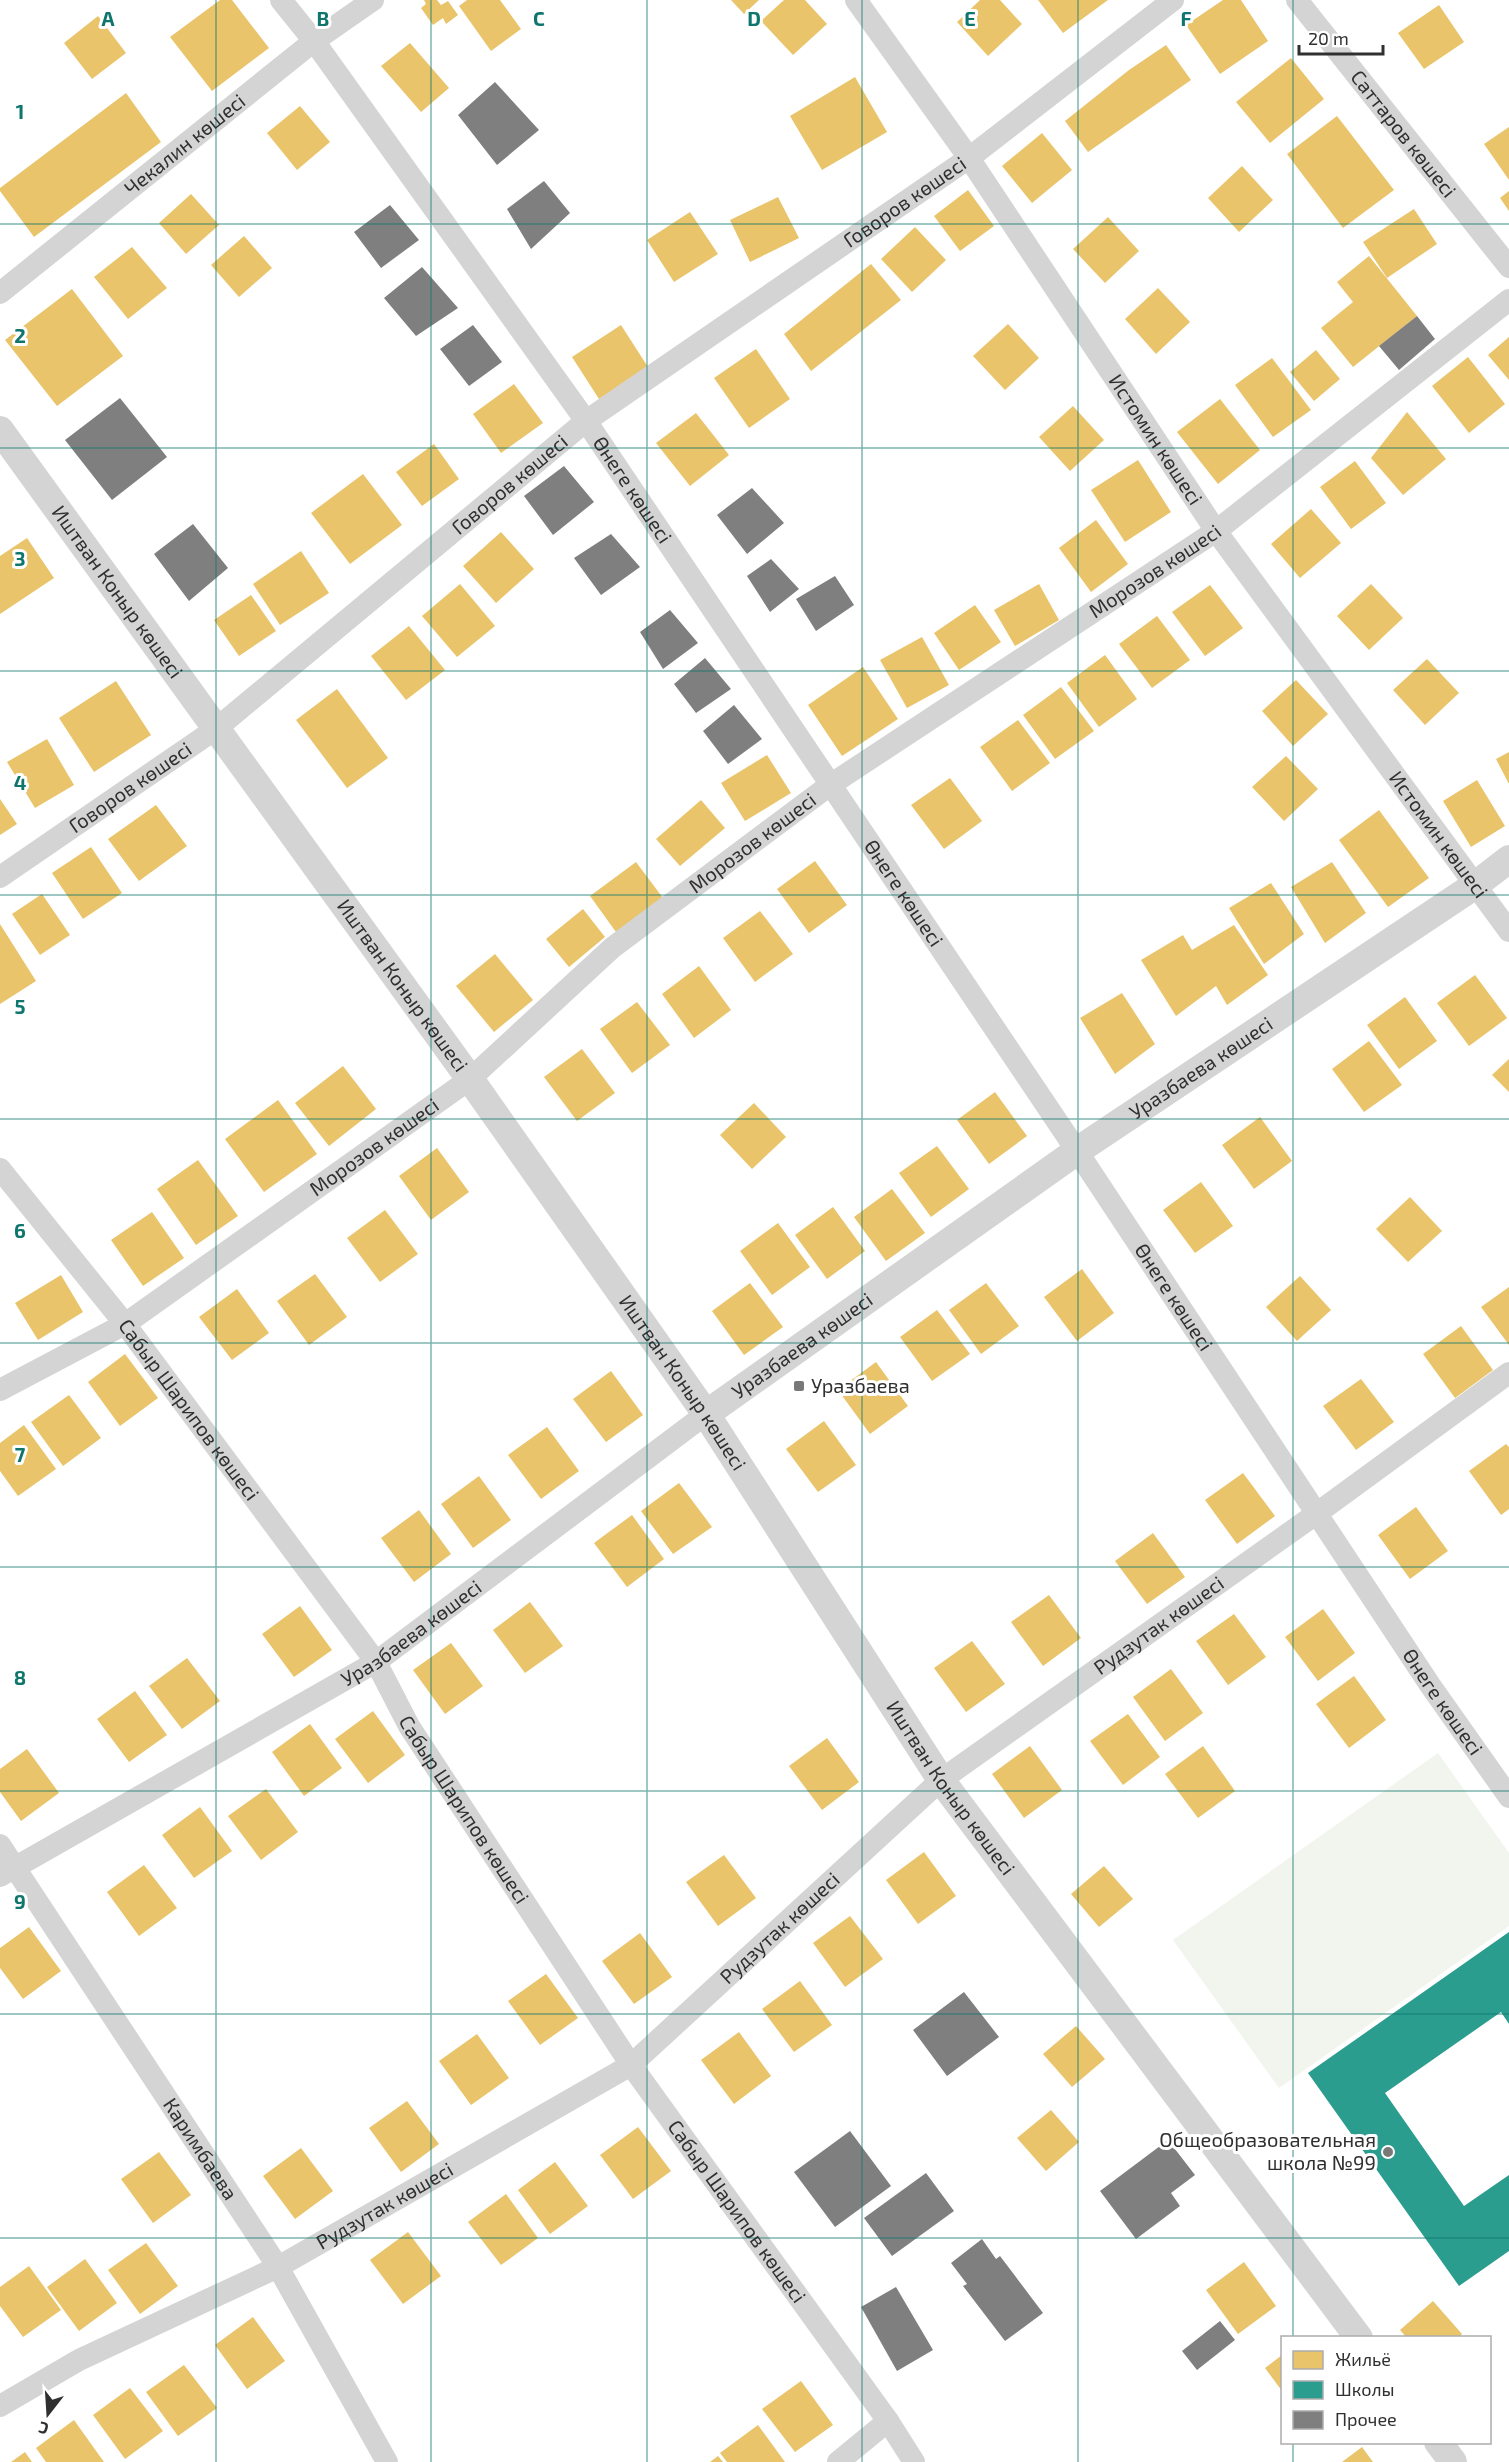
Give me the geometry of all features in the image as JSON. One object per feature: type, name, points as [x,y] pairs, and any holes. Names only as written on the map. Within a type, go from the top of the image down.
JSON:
[{"type":"street","name":"Өнеге көшесі","points":[[281,0],[314,41],[586,421],[1077,1151],[1430,1685],[1509,1797]]},
{"type":"street","name":"Чекалин көшесі","points":[[0,293],[314,41],[373,0]]},
{"type":"street","name":"Истомин көшесі","points":[[856,0],[969,158],[1216,531],[1509,931]]},
{"type":"street","name":"Говоров көшесі","points":[[0,877],[217,728],[586,421],[969,158],[1173,0]]},
{"type":"street","name":"Саттаров көшесі","points":[[1297,0],[1509,267]]},
{"type":"street","name":"Морозов көшесі","points":[[0,1390],[125,1324],[470,1079],[612,948],[830,785],[1216,531],[1509,300]]},
{"type":"street","name":"Иштван Коныр көшесі","points":[[0,430],[470,1079],[705,1414],[941,1780],[1358,2336]]},
{"type":"street","name":"Уразбаева көшесі","points":[[7,1872],[376,1662],[705,1414],[1077,1151],[1474,886],[1509,860]]},
{"type":"street","name":"Сабыр Шарипов көшесі","points":[[0,1169],[125,1324],[376,1662],[409,1726],[631,2065],[888,2421],[914,2462]]},
{"type":"street","name":"Рудзутак көшесі","points":[[0,2406],[79,2360],[278,2267],[631,2065],[941,1780],[1316,1514],[1509,1373]]},
{"type":"street","name":"Каримбаева","points":[[0,1845],[7,1872],[278,2267],[387,2462]]},
{"type":"street","points":[[838,2462],[888,2421]]},
{"type":"street","points":[[1440,2444],[1453,2462]]},
{"type":"shaded area","points":[[1438,1753],[1509,1853],[1509,1926],[1279,2088],[1173,1940]]},
{"type":"building: Жильё","points":[[220,0],[232,0],[269,48],[212,91],[170,37]]},
{"type":"building: Жильё","points":[[424,0],[437,0],[441,5],[448,1],[458,15],[446,24],[443,18],[433,25],[421,8],[426,4]]},
{"type":"building: Жильё","points":[[467,0],[500,0],[521,29],[491,51],[459,6]]},
{"type":"building: Жильё","points":[[731,0],[759,0],[744,14]]},
{"type":"building: Жильё","points":[[784,0],[805,0],[827,24],[793,55],[761,21]]},
{"type":"building: Жильё","points":[[980,0],[1000,0],[1022,24],[988,56],[957,22]]},
{"type":"building: Жильё","points":[[1038,0],[1108,0],[1063,33]]},
{"type":"building: Жильё","points":[[1223,0],[1241,0],[1268,41],[1220,74],[1186,25]]},
{"type":"building: Жильё","points":[[1439,5],[1464,42],[1424,69],[1398,33]]},
{"type":"building: Жильё","points":[[98,16],[126,53],[92,79],[64,43]]},
{"type":"building: Жильё","points":[[410,43],[449,88],[421,112],[381,66]]},
{"type":"building: Жильё","points":[[1166,45],[1191,80],[1088,152],[1065,121],[1129,70]]},
{"type":"building: Жильё","points":[[1291,58],[1324,99],[1270,143],[1236,102]]},
{"type":"building: Жильё","points":[[855,77],[887,132],[822,170],[790,116]]},
{"type":"building: Жильё","points":[[126,93],[161,142],[34,237],[0,188]]},
{"type":"building: Жильё","points":[[300,106],[330,142],[297,170],[267,133]]},
{"type":"building: Жильё","points":[[1337,116],[1394,190],[1343,228],[1287,154]]},
{"type":"building: Жильё","points":[[1509,127],[1509,180],[1484,144]]},
{"type":"building: Жильё","points":[[1042,133],[1072,170],[1032,203],[1002,166]]},
{"type":"building: Жильё","points":[[1242,166],[1273,200],[1239,232],[1208,198]]},
{"type":"building: Жильё","points":[[968,190],[994,226],[960,251],[934,216]]},
{"type":"building: Жильё","points":[[1509,191],[1509,211],[1500,198]]},
{"type":"building: Жильё","points":[[191,194],[219,225],[186,254],[159,223]]},
{"type":"building: Жильё","points":[[778,197],[799,238],[750,262],[730,220]]},
{"type":"building: Жильё","points":[[1414,209],[1437,244],[1387,278],[1363,242]]},
{"type":"building: Жильё","points":[[690,212],[718,254],[674,282],[647,240]]},
{"type":"building: Жильё","points":[[1108,217],[1139,251],[1105,283],[1073,249]]},
{"type":"building: Жильё","points":[[915,227],[946,260],[912,292],[881,259]]},
{"type":"building: Жильё","points":[[244,236],[272,268],[239,297],[211,265]]},
{"type":"building: Жильё","points":[[132,247],[167,288],[128,319],[94,277]]},
{"type":"building: Жильё","points":[[1369,256],[1417,316],[1353,367],[1321,328],[1353,302],[1337,282]]},
{"type":"building: Жильё","points":[[871,264],[901,300],[811,371],[784,334]]},
{"type":"building: Жильё","points":[[1158,288],[1190,322],[1156,354],[1125,319]]},
{"type":"building: Жильё","points":[[72,289],[123,356],[57,406],[5,340]]},
{"type":"building: Жильё","points":[[1008,324],[1039,358],[1005,390],[973,356]]},
{"type":"building: Жильё","points":[[621,325],[648,367],[599,399],[572,357]]},
{"type":"building: Жильё","points":[[1509,337],[1509,380],[1488,355]]},
{"type":"building: Жильё","points":[[756,349],[790,399],[749,428],[714,378]]},
{"type":"building: Жильё","points":[[1316,350],[1340,379],[1314,401],[1290,372]]},
{"type":"building: Жильё","points":[[1468,357],[1505,404],[1469,433],[1432,386]]},
{"type":"building: Жильё","points":[[1272,358],[1311,410],[1273,437],[1235,385]]},
{"type":"building: Жильё","points":[[514,384],[543,423],[501,453],[473,414]]},
{"type":"building: Жильё","points":[[1220,399],[1260,450],[1218,484],[1177,432]]},
{"type":"building: Жильё","points":[[1073,406],[1104,440],[1070,471],[1039,437]]},
{"type":"building: Жильё","points":[[1407,412],[1446,459],[1403,495],[1371,458]]},
{"type":"building: Жильё","points":[[696,413],[729,455],[690,486],[656,443]]},
{"type":"building: Жильё","points":[[434,444],[459,479],[422,506],[396,472]]},
{"type":"building: Жильё","points":[[1138,460],[1171,512],[1125,542],[1091,490]]},
{"type":"building: Жильё","points":[[1355,461],[1386,503],[1351,529],[1320,487]]},
{"type":"building: Жильё","points":[[363,474],[402,525],[350,564],[311,513]]},
{"type":"building: Жильё","points":[[1311,509],[1341,543],[1300,578],[1271,544]]},
{"type":"building: Жильё","points":[[1096,520],[1128,564],[1091,592],[1059,548]]},
{"type":"building: Жильё","points":[[501,532],[534,569],[496,603],[463,566]]},
{"type":"building: Жильё","points":[[27,538],[54,578],[0,614],[0,556]]},
{"type":"building: Жильё","points":[[301,551],[329,593],[280,625],[253,584]]},
{"type":"building: Жильё","points":[[460,584],[495,626],[457,657],[422,616]]},
{"type":"building: Жильё","points":[[1039,584],[1059,620],[1015,646],[994,610]]},
{"type":"building: Жильё","points":[[1371,584],[1403,618],[1369,650],[1337,616]]},
{"type":"building: Жильё","points":[[1210,585],[1243,628],[1205,656],[1172,612]]},
{"type":"building: Жильё","points":[[251,595],[276,631],[239,656],[214,620]]},
{"type":"building: Жильё","points":[[975,605],[1001,642],[959,670],[934,633]]},
{"type":"building: Жильё","points":[[1157,616],[1190,660],[1152,688],[1119,644]]},
{"type":"building: Жильё","points":[[409,626],[445,670],[406,700],[371,656]]},
{"type":"building: Жильё","points":[[922,637],[949,685],[907,708],[880,660]]},
{"type":"building: Жильё","points":[[1105,655],[1137,699],[1099,727],[1067,683]]},
{"type":"building: Жильё","points":[[1427,659],[1459,693],[1425,725],[1393,690]]},
{"type":"building: Жильё","points":[[863,667],[898,719],[842,756],[808,705]]},
{"type":"building: Жильё","points":[[1296,680],[1328,714],[1293,746],[1262,711]]},
{"type":"building: Жильё","points":[[116,681],[151,735],[94,772],[59,718]]},
{"type":"building: Жильё","points":[[1061,687],[1094,731],[1055,759],[1023,715]]},
{"type":"building: Жильё","points":[[337,689],[388,758],[347,788],[296,720]]},
{"type":"building: Жильё","points":[[1018,720],[1050,763],[1012,791],[980,747]]},
{"type":"building: Жильё","points":[[47,739],[74,785],[35,808],[7,762]]},
{"type":"building: Жильё","points":[[1509,752],[1509,784],[1496,759]]},
{"type":"building: Жильё","points":[[767,755],[791,793],[745,821],[721,783]]},
{"type":"building: Жильё","points":[[1286,756],[1318,789],[1284,821],[1252,787]]},
{"type":"building: Жильё","points":[[950,778],[982,821],[944,849],[911,805]]},
{"type":"building: Жильё","points":[[1477,780],[1505,826],[1471,847],[1443,801]]},
{"type":"building: Жильё","points":[[0,799],[17,824],[0,835]]},
{"type":"building: Жильё","points":[[701,800],[725,828],[680,866],[656,839]]},
{"type":"building: Жильё","points":[[156,805],[187,846],[139,881],[108,839]]},
{"type":"building: Жильё","points":[[1379,810],[1429,878],[1388,907],[1339,840]]},
{"type":"building: Жильё","points":[[91,847],[122,893],[83,919],[52,873]]},
{"type":"building: Жильё","points":[[815,861],[847,905],[809,933],[777,889]]},
{"type":"building: Жильё","points":[[636,862],[663,898],[616,932],[590,896]]},
{"type":"building: Жильё","points":[[1332,862],[1366,913],[1325,943],[1291,887]]},
{"type":"building: Жильё","points":[[1271,883],[1304,934],[1264,964],[1229,908]]},
{"type":"building: Жильё","points":[[42,894],[70,935],[40,955],[12,914]]},
{"type":"building: Жильё","points":[[583,909],[605,937],[569,967],[546,939]]},
{"type":"building: Жильё","points":[[760,911],[793,954],[755,982],[723,938]]},
{"type":"building: Жильё","points":[[0,924],[36,981],[0,1004]]},
{"type":"building: Жильё","points":[[1234,925],[1268,975],[1227,1005],[1216,986],[1176,1016],[1141,960],[1183,935],[1192,950]]},
{"type":"building: Жильё","points":[[495,954],[533,1000],[494,1032],[456,986]]},
{"type":"building: Жильё","points":[[699,966],[731,1010],[694,1038],[662,994]]},
{"type":"building: Жильё","points":[[1475,975],[1507,1018],[1469,1046],[1437,1003]]},
{"type":"building: Жильё","points":[[1122,993],[1155,1044],[1115,1074],[1080,1018]]},
{"type":"building: Жильё","points":[[1405,997],[1437,1041],[1399,1069],[1367,1025]]},
{"type":"building: Жильё","points":[[637,1002],[670,1045],[632,1073],[600,1029]]},
{"type":"building: Жильё","points":[[1369,1041],[1402,1085],[1364,1112],[1332,1069]]},
{"type":"building: Жильё","points":[[582,1049],[615,1093],[577,1121],[544,1077]]},
{"type":"building: Жильё","points":[[1509,1059],[1509,1092],[1492,1075]]},
{"type":"building: Жильё","points":[[343,1066],[376,1109],[329,1146],[295,1103]]},
{"type":"building: Жильё","points":[[995,1092],[1027,1136],[989,1164],[957,1120]]},
{"type":"building: Жильё","points":[[278,1100],[317,1154],[264,1192],[225,1139]]},
{"type":"building: Жильё","points":[[754,1103],[786,1137],[752,1169],[720,1135]]},
{"type":"building: Жильё","points":[[1260,1117],[1292,1161],[1254,1189],[1222,1145]]},
{"type":"building: Жильё","points":[[937,1146],[969,1189],[931,1217],[899,1173]]},
{"type":"building: Жильё","points":[[437,1148],[469,1192],[431,1220],[399,1176]]},
{"type":"building: Жильё","points":[[198,1160],[238,1216],[196,1245],[157,1189]]},
{"type":"building: Жильё","points":[[1201,1182],[1233,1226],[1195,1253],[1163,1210]]},
{"type":"building: Жильё","points":[[892,1189],[925,1233],[886,1261],[854,1217]]},
{"type":"building: Жильё","points":[[1410,1197],[1442,1231],[1408,1262],[1376,1229]]},
{"type":"building: Жильё","points":[[833,1207],[865,1251],[827,1279],[795,1235]]},
{"type":"building: Жильё","points":[[385,1210],[418,1254],[380,1282],[347,1238]]},
{"type":"building: Жильё","points":[[152,1212],[184,1258],[143,1286],[111,1240]]},
{"type":"building: Жильё","points":[[778,1223],[810,1267],[772,1295],[740,1251]]},
{"type":"building: Жильё","points":[[1082,1269],[1114,1313],[1077,1341],[1044,1297]]},
{"type":"building: Жильё","points":[[315,1274],[347,1317],[309,1345],[277,1301]]},
{"type":"building: Жильё","points":[[61,1275],[83,1312],[38,1340],[15,1303]]},
{"type":"building: Жильё","points":[[1300,1276],[1331,1310],[1297,1341],[1266,1307]]},
{"type":"building: Жильё","points":[[750,1283],[783,1327],[744,1355],[712,1311]]},
{"type":"building: Жильё","points":[[986,1283],[1019,1326],[981,1354],[949,1310]]},
{"type":"building: Жильё","points":[[1509,1287],[1509,1345],[1481,1307]]},
{"type":"building: Жильё","points":[[237,1289],[269,1333],[232,1360],[199,1317]]},
{"type":"building: Жильё","points":[[937,1310],[970,1354],[932,1381],[900,1337]]},
{"type":"building: Жильё","points":[[1461,1326],[1493,1370],[1455,1398],[1423,1354]]},
{"type":"building: Жильё","points":[[125,1354],[158,1398],[120,1426],[88,1382]]},
{"type":"building: Жильё","points":[[876,1362],[908,1406],[870,1434],[838,1390]]},
{"type":"building: Жильё","points":[[611,1371],[643,1415],[606,1442],[573,1399]]},
{"type":"building: Жильё","points":[[1361,1379],[1394,1422],[1356,1450],[1323,1406]]},
{"type":"building: Жильё","points":[[69,1395],[101,1438],[63,1466],[31,1422]]},
{"type":"building: Жильё","points":[[824,1421],[856,1465],[818,1492],[786,1449]]},
{"type":"building: Жильё","points":[[24,1425],[56,1469],[18,1496],[0,1471],[0,1443]]},
{"type":"building: Жильё","points":[[547,1427],[579,1471],[541,1499],[508,1455]]},
{"type":"building: Жильё","points":[[1506,1444],[1509,1447],[1509,1509],[1501,1515],[1469,1471]]},
{"type":"building: Жильё","points":[[1243,1473],[1275,1516],[1237,1544],[1205,1500]]},
{"type":"building: Жильё","points":[[479,1476],[511,1520],[473,1548],[441,1504]]},
{"type":"building: Жильё","points":[[679,1483],[712,1527],[673,1554],[641,1511]]},
{"type":"building: Жильё","points":[[1416,1507],[1448,1551],[1410,1579],[1378,1535]]},
{"type":"building: Жильё","points":[[419,1510],[451,1554],[414,1582],[381,1538]]},
{"type":"building: Жильё","points":[[632,1515],[664,1559],[627,1587],[594,1543]]},
{"type":"building: Жильё","points":[[1153,1533],[1185,1577],[1147,1604],[1115,1561]]},
{"type":"building: Жильё","points":[[1049,1595],[1081,1638],[1043,1666],[1011,1622]]},
{"type":"building: Жильё","points":[[530,1602],[563,1646],[525,1673],[493,1630]]},
{"type":"building: Жильё","points":[[300,1606],[332,1650],[294,1677],[262,1634]]},
{"type":"building: Жильё","points":[[1323,1609],[1355,1653],[1318,1681],[1285,1637]]},
{"type":"building: Жильё","points":[[1234,1614],[1266,1657],[1228,1685],[1196,1641]]},
{"type":"building: Жильё","points":[[972,1641],[1005,1684],[966,1712],[934,1668]]},
{"type":"building: Жильё","points":[[451,1643],[483,1686],[445,1714],[413,1670]]},
{"type":"building: Жильё","points":[[187,1658],[220,1701],[182,1729],[149,1686]]},
{"type":"building: Жильё","points":[[1171,1669],[1203,1713],[1165,1741],[1133,1697]]},
{"type":"building: Жильё","points":[[1354,1676],[1386,1720],[1349,1748],[1316,1704]]},
{"type":"building: Жильё","points":[[135,1691],[167,1735],[129,1762],[97,1719]]},
{"type":"building: Жильё","points":[[373,1711],[405,1755],[368,1783],[335,1739]]},
{"type":"building: Жильё","points":[[1128,1714],[1160,1757],[1123,1785],[1090,1741]]},
{"type":"building: Жильё","points":[[310,1724],[342,1768],[304,1796],[272,1752]]},
{"type":"building: Жильё","points":[[827,1738],[859,1782],[822,1810],[789,1766]]},
{"type":"building: Жильё","points":[[1030,1746],[1062,1790],[1024,1818],[992,1774]]},
{"type":"building: Жильё","points":[[1203,1746],[1235,1791],[1198,1818],[1165,1774]]},
{"type":"building: Жильё","points":[[27,1749],[59,1793],[21,1821],[0,1792],[0,1769]]},
{"type":"building: Жильё","points":[[266,1789],[298,1832],[261,1860],[228,1816]]},
{"type":"building: Жильё","points":[[200,1807],[232,1851],[194,1878],[162,1835]]},
{"type":"building: Жильё","points":[[924,1852],[956,1896],[918,1924],[886,1880]]},
{"type":"building: Жильё","points":[[724,1855],[756,1898],[718,1926],[686,1882]]},
{"type":"building: Жильё","points":[[144,1865],[177,1908],[139,1936],[107,1892]]},
{"type":"building: Жильё","points":[[1104,1866],[1133,1899],[1099,1927],[1071,1894]]},
{"type":"building: Жильё","points":[[850,1916],[883,1959],[845,1987],[813,1943]]},
{"type":"building: Жильё","points":[[29,1927],[61,1971],[23,1999],[0,1968],[0,1948]]},
{"type":"building: Жильё","points":[[640,1933],[672,1977],[634,2004],[602,1961]]},
{"type":"building: Жильё","points":[[546,1974],[578,2018],[540,2045],[508,2001]]},
{"type":"building: Жильё","points":[[800,1981],[832,2025],[794,2052],[762,2009]]},
{"type":"building: Жильё","points":[[1076,2026],[1105,2059],[1072,2087],[1043,2054]]},
{"type":"building: Жильё","points":[[739,2032],[771,2076],[734,2104],[701,2060]]},
{"type":"building: Жильё","points":[[477,2034],[509,2078],[471,2105],[439,2061]]},
{"type":"building: Жильё","points":[[407,2101],[439,2144],[401,2172],[369,2128]]},
{"type":"building: Жильё","points":[[1051,2110],[1079,2142],[1046,2171],[1017,2138]]},
{"type":"building: Жильё","points":[[638,2127],[671,2171],[633,2199],[600,2155]]},
{"type":"building: Жильё","points":[[301,2148],[333,2191],[295,2219],[263,2176]]},
{"type":"building: Жильё","points":[[159,2152],[191,2195],[153,2223],[121,2179]]},
{"type":"building: Жильё","points":[[555,2162],[588,2206],[550,2234],[518,2190]]},
{"type":"building: Жильё","points":[[506,2194],[538,2238],[501,2265],[468,2222]]},
{"type":"building: Жильё","points":[[408,2232],[441,2276],[403,2304],[370,2260]]},
{"type":"building: Жильё","points":[[146,2243],[178,2286],[140,2314],[108,2270]]},
{"type":"building: Жильё","points":[[85,2259],[117,2303],[79,2331],[47,2287]]},
{"type":"building: Жильё","points":[[1244,2262],[1276,2306],[1238,2334],[1206,2290]]},
{"type":"building: Жильё","points":[[29,2266],[61,2310],[23,2337],[0,2306],[0,2287]]},
{"type":"building: Жильё","points":[[1433,2301],[1462,2334],[1460,2336],[1405,2336],[1400,2330]]},
{"type":"building: Жильё","points":[[253,2317],[285,2361],[247,2389],[215,2345]]},
{"type":"building: Жильё","points":[[1281,2356],[1281,2390],[1265,2368]]},
{"type":"building: Жильё","points":[[184,2365],[217,2408],[178,2436],[146,2392]]},
{"type":"building: Жильё","points":[[801,2381],[833,2425],[795,2452],[762,2409]]},
{"type":"building: Жильё","points":[[130,2388],[163,2431],[125,2459],[93,2415]]},
{"type":"building: Жильё","points":[[74,2420],[104,2462],[46,2462],[36,2448]]},
{"type":"building: Жильё","points":[[758,2425],[785,2462],[727,2462],[720,2453]]},
{"type":"building: Жильё","points":[[1362,2447],[1373,2462],[1342,2462]]},
{"type":"building: Жильё","points":[[25,2452],[32,2462],[11,2462]]},
{"type":"building: Жильё","points":[[718,2456],[723,2462],[710,2462]]},
{"type":"building: Школы","points":[[1509,1932],[1509,2024],[1501,2012],[1385,2093],[1464,2206],[1509,2175],[1509,2251],[1459,2286],[1308,2073]]},
{"type":"building: Прочее","points":[[495,82],[539,130],[497,165],[458,115]]},
{"type":"building: Прочее","points":[[544,181],[570,213],[531,249],[507,209]]},
{"type":"building: Прочее","points":[[390,205],[419,240],[381,268],[354,232]]},
{"type":"building: Прочее","points":[[422,267],[458,308],[416,336],[384,298]]},
{"type":"building: Прочее","points":[[1417,316],[1435,339],[1399,370],[1379,346]]},
{"type":"building: Прочее","points":[[473,325],[502,362],[469,386],[440,349]]},
{"type":"building: Прочее","points":[[120,398],[167,457],[112,500],[65,440]]},
{"type":"building: Прочее","points":[[564,466],[594,502],[553,535],[524,496]]},
{"type":"building: Прочее","points":[[752,488],[784,523],[747,554],[717,515]]},
{"type":"building: Прочее","points":[[193,524],[228,568],[189,601],[154,554]]},
{"type":"building: Прочее","points":[[611,534],[640,567],[601,595],[574,558]]},
{"type":"building: Прочее","points":[[771,559],[799,589],[770,612],[747,576]]},
{"type":"building: Прочее","points":[[835,576],[854,605],[816,631],[796,599]]},
{"type":"building: Прочее","points":[[670,610],[698,643],[663,669],[640,632]]},
{"type":"building: Прочее","points":[[705,658],[731,689],[696,713],[674,684]]},
{"type":"building: Прочее","points":[[734,705],[762,739],[728,764],[703,731]]},
{"type":"building: Прочее","points":[[964,1992],[999,2037],[947,2076],[913,2030]]},
{"type":"building: Прочее","points":[[850,2131],[891,2186],[835,2227],[794,2172]]},
{"type":"building: Прочее","points":[[1168,2140],[1195,2175],[1171,2193],[1180,2206],[1136,2239],[1100,2191]]},
{"type":"building: Прочее","points":[[926,2173],[954,2211],[892,2256],[864,2218]]},
{"type":"building: Прочее","points":[[982,2239],[996,2259],[1000,2256],[1043,2313],[1005,2341],[963,2286],[967,2284],[951,2263]]},
{"type":"building: Прочее","points":[[896,2287],[933,2350],[897,2371],[861,2307]]},
{"type":"building: Прочее","points":[[1220,2321],[1235,2340],[1197,2370],[1182,2351]]},
{"type":"place","name":"Уразбаева","points":[[799,1386]]},
{"type":"place","name":"Общеобразовательная школа №99","points":[[1388,2152]]}]
